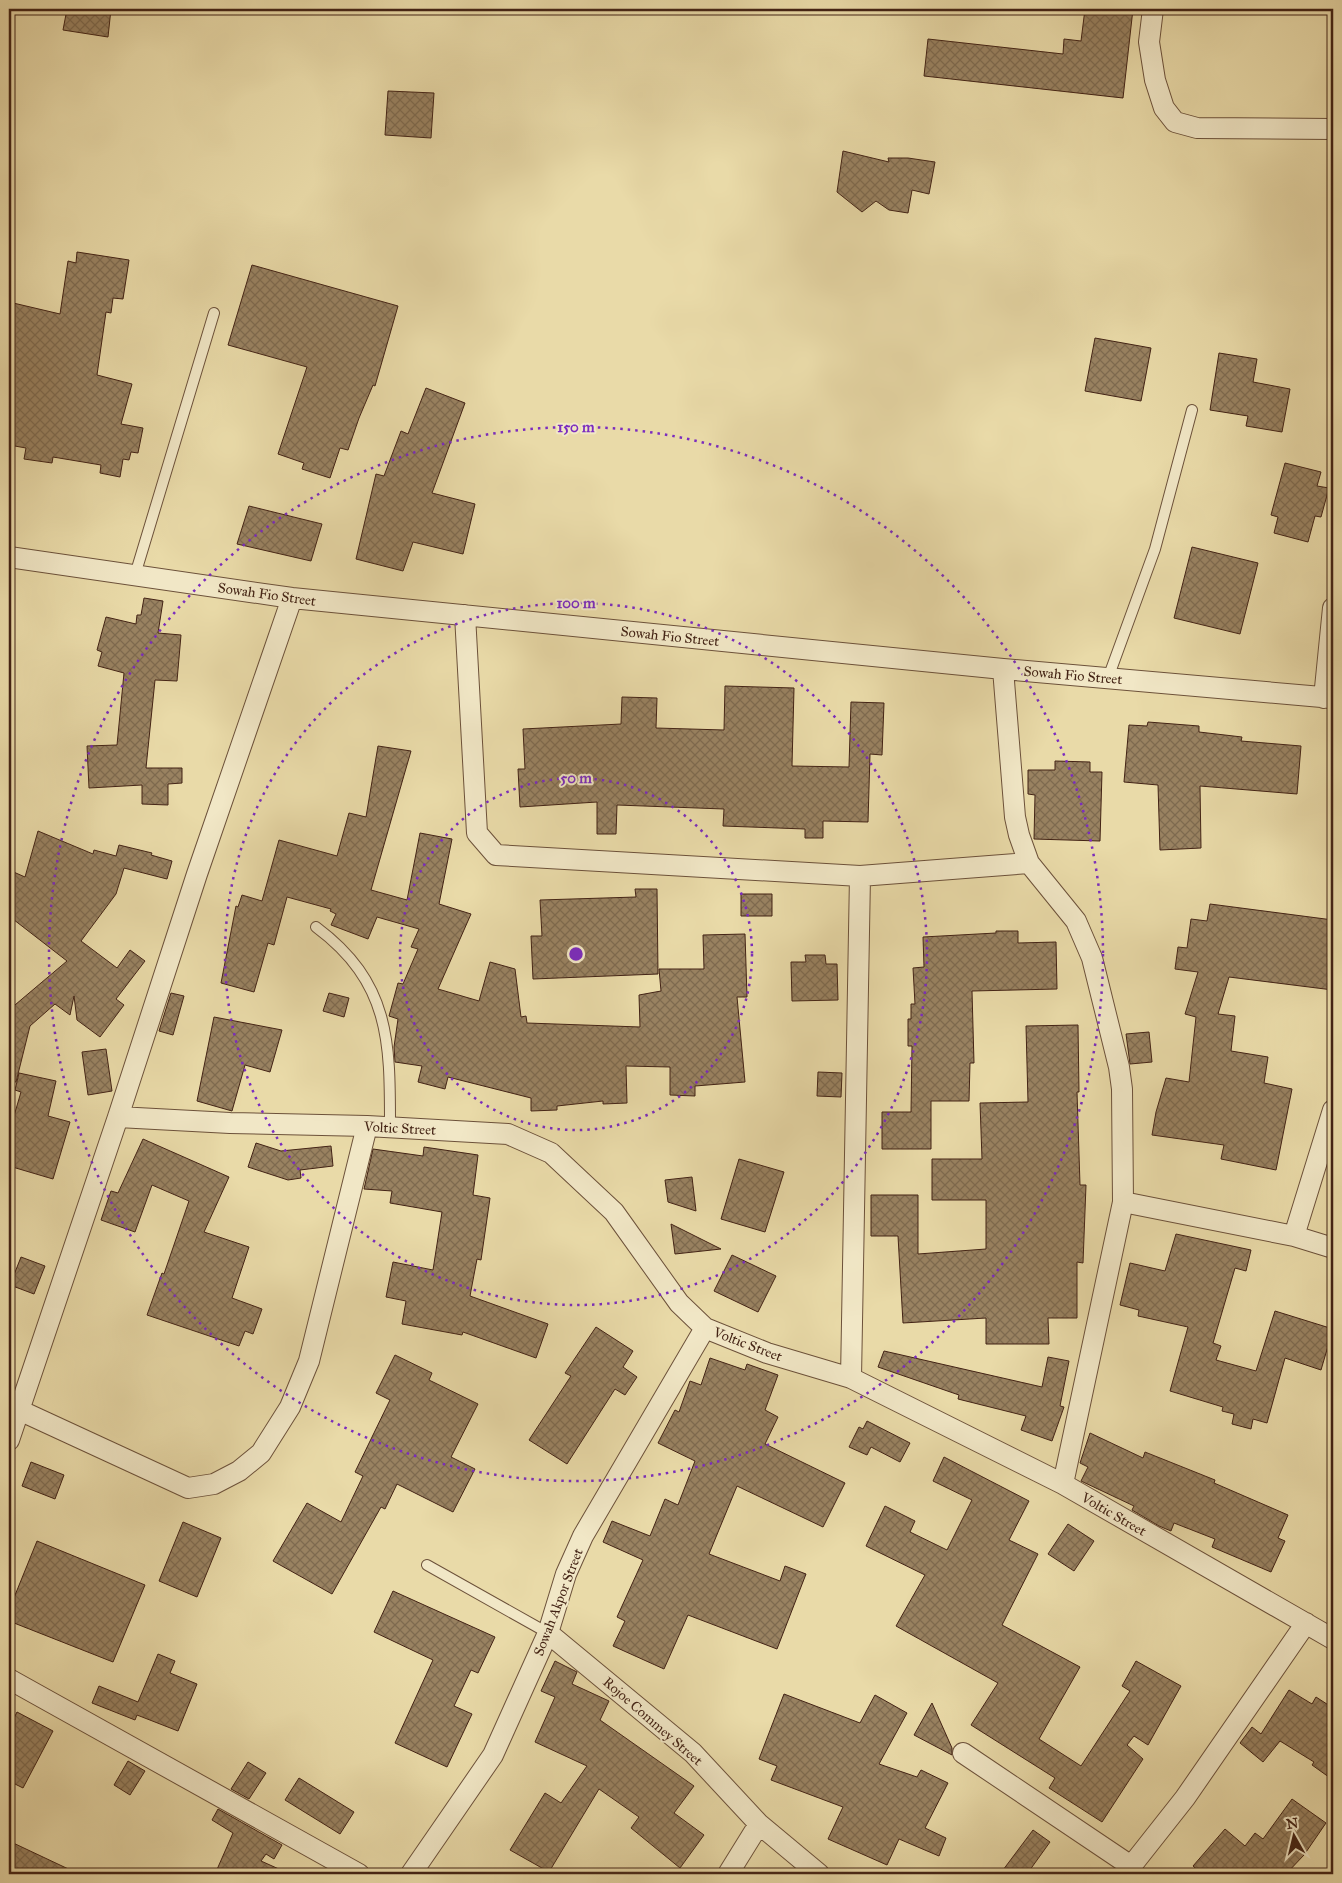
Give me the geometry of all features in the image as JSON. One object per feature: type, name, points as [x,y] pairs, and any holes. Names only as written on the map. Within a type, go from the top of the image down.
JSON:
[{"type":"street","points":[[1153,9],[1149,42],[1155,80],[1164,108],[1175,122],[1197,128],[1333,129]]},
{"type":"street","name":"Sowah Fio Street","points":[[9,557],[292,598],[1003,669],[1328,698]]},
{"type":"street","points":[[9,1440],[118,1117],[196,874],[292,598]]},
{"type":"street","points":[[1328,698],[1333,608]]},
{"type":"street","points":[[465,616],[477,834],[496,855],[860,876],[1029,863]]},
{"type":"street","points":[[1003,669],[1015,817],[1029,863],[1076,921],[1092,958],[1119,1068],[1122,1089],[1123,1202],[1063,1484]]},
{"type":"street","points":[[851,1378],[860,876]]},
{"type":"street","points":[[1294,1236],[1333,1110]]},
{"type":"street","name":"Voltic Street","points":[[118,1117],[230,1123],[367,1126],[508,1134],[551,1154],[614,1212],[679,1303],[704,1328],[767,1352],[851,1378],[1063,1484],[1333,1639]]},
{"type":"street","points":[[19,1410],[188,1488],[214,1484],[239,1471],[261,1453],[290,1407],[309,1361],[367,1126]]},
{"type":"street","points":[[1123,1202],[1294,1236],[1333,1248]]},
{"type":"street","name":"Sowah Akpor Street","points":[[411,1874],[493,1754],[548,1634],[566,1574],[583,1536],[704,1328]]},
{"type":"street","points":[[963,1754],[1128,1870],[1185,1798],[1306,1623]]},
{"type":"street","name":"Rojoe Commey Street","points":[[548,1634],[693,1753],[759,1824],[819,1874]]},
{"type":"street","points":[[9,1679],[359,1874]]},
{"type":"street","points":[[728,1874],[759,1824]]},
{"type":"lane","points":[[135,575],[214,313]]},
{"type":"lane","points":[[1108,678],[1155,549],[1192,410]]},
{"type":"lane","points":[[316,927],[338,944],[366,980],[380,1008],[390,1057],[390,1128]]},
{"type":"lane","points":[[427,1565],[548,1634]]},
{"type":"building","points":[[67,9],[111,9],[108,37],[63,30]]},
{"type":"building","points":[[1085,9],[1133,9],[1123,98],[924,76],[928,39],[1063,54],[1064,39],[1081,41]]},
{"type":"building","points":[[388,91],[434,93],[431,138],[385,135]]},
{"type":"building","points":[[843,151],[889,162],[888,158],[908,158],[935,162],[929,194],[912,190],[908,213],[889,210],[876,201],[862,212],[837,192]]},
{"type":"building","points":[[77,252],[129,260],[123,299],[113,298],[111,313],[106,312],[97,375],[132,384],[121,424],[143,428],[138,453],[131,452],[129,460],[123,459],[120,477],[100,473],[101,465],[53,457],[52,463],[24,459],[26,448],[9,445],[9,302],[60,314],[68,261],[76,263]]},
{"type":"building","points":[[252,265],[398,306],[375,386],[373,385],[359,418],[348,450],[340,448],[330,478],[302,469],[304,463],[278,454],[307,367],[228,345]]},
{"type":"building","points":[[1095,338],[1151,348],[1141,401],[1085,391]]},
{"type":"building","points":[[1219,353],[1257,359],[1253,382],[1290,389],[1282,432],[1246,426],[1248,416],[1210,410]]},
{"type":"building","points":[[426,388],[465,403],[432,493],[475,504],[463,554],[413,542],[403,571],[356,559],[376,474],[384,476],[401,431],[408,434]]},
{"type":"building","points":[[1285,463],[1321,472],[1317,486],[1329,488],[1321,517],[1315,516],[1308,542],[1274,533],[1278,517],[1271,515]]},
{"type":"building","points":[[249,506],[322,524],[311,561],[237,544]]},
{"type":"building","points":[[1192,547],[1258,563],[1240,634],[1174,618]]},
{"type":"building","points":[[144,598],[163,601],[158,633],[181,635],[177,681],[155,680],[146,768],[182,768],[182,783],[168,784],[168,805],[142,804],[142,785],[89,788],[87,746],[117,745],[124,673],[98,666],[102,652],[97,650],[106,617],[136,624],[137,615],[141,615]]},
{"type":"building","points":[[725,686],[794,688],[792,766],[849,767],[851,702],[884,703],[882,755],[870,754],[868,822],[823,821],[823,838],[805,838],[805,829],[723,826],[724,809],[617,805],[616,834],[597,834],[597,802],[520,807],[518,769],[525,769],[523,729],[621,724],[622,697],[657,698],[656,728],[724,730]]},
{"type":"building","points":[[1148,722],[1199,726],[1199,732],[1242,737],[1241,741],[1301,746],[1297,794],[1200,786],[1201,848],[1160,850],[1158,785],[1124,782],[1129,725],[1147,726]]},
{"type":"building","points":[[378,746],[411,751],[371,890],[407,900],[420,833],[452,839],[439,904],[471,914],[438,989],[479,1001],[490,962],[515,969],[521,1017],[526,1016],[527,1023],[640,1027],[639,995],[661,991],[659,969],[704,969],[703,935],[745,934],[747,997],[737,997],[745,1082],[695,1086],[695,1096],[670,1095],[670,1067],[626,1066],[627,1103],[603,1104],[603,1101],[557,1106],[557,1110],[531,1111],[531,1098],[448,1077],[445,1089],[418,1082],[422,1066],[395,1062],[394,1047],[398,1019],[389,1016],[398,983],[403,984],[418,949],[411,947],[419,929],[377,917],[368,939],[331,925],[336,914],[330,911],[331,909],[287,897],[274,945],[268,943],[254,992],[221,983],[236,906],[238,907],[242,895],[262,901],[279,840],[337,856],[349,813],[366,817]]},
{"type":"building","points":[[1055,761],[1090,762],[1090,772],[1102,772],[1100,841],[1034,839],[1035,795],[1028,794],[1028,770],[1055,770]]},
{"type":"building","points":[[38,831],[93,854],[94,850],[116,856],[119,845],[152,853],[151,855],[172,861],[167,879],[124,868],[116,894],[81,941],[117,968],[130,950],[145,961],[116,999],[124,1005],[100,1037],[77,1020],[74,996],[70,1015],[55,1004],[30,1026],[16,1082],[9,1081],[9,1010],[67,961],[9,916],[9,870],[25,877]]},
{"type":"building","points":[[635,889],[657,889],[658,974],[533,979],[531,936],[542,936],[540,900],[636,897]]},
{"type":"building","points":[[741,894],[772,894],[772,916],[741,916]]},
{"type":"building","points":[[1210,904],[1333,920],[1333,990],[1229,977],[1218,1014],[1235,1016],[1231,1051],[1268,1057],[1264,1083],[1292,1089],[1276,1170],[1221,1159],[1224,1145],[1152,1135],[1156,1112],[1166,1078],[1189,1082],[1196,1017],[1185,1014],[1198,972],[1175,969],[1178,947],[1187,948],[1191,919],[1207,921]]},
{"type":"building","points":[[996,931],[1018,931],[1018,943],[1056,942],[1057,989],[972,991],[974,1063],[970,1063],[969,1101],[931,1101],[931,1149],[882,1149],[882,1112],[911,1112],[912,1046],[908,1046],[908,1019],[911,1019],[911,1004],[915,1004],[913,968],[924,967],[923,937],[996,933]]},
{"type":"building","points":[[805,955],[825,955],[826,964],[837,964],[838,1000],[792,1001],[791,962],[806,962]]},
{"type":"building","points":[[171,993],[184,996],[173,1035],[159,1031]]},
{"type":"building","points":[[329,993],[349,998],[344,1017],[323,1011]]},
{"type":"building","points":[[214,1017],[282,1030],[270,1072],[245,1065],[232,1111],[197,1101]]},
{"type":"building","points":[[1078,1025],[1079,1092],[1077,1092],[1080,1185],[1086,1185],[1083,1263],[1077,1262],[1077,1318],[1048,1318],[1049,1344],[986,1344],[986,1318],[903,1323],[898,1236],[871,1236],[871,1195],[918,1195],[918,1254],[986,1249],[986,1200],[932,1200],[932,1159],[982,1159],[980,1103],[1028,1102],[1026,1026]]},
{"type":"building","points":[[1149,1032],[1152,1062],[1130,1064],[1126,1034]]},
{"type":"building","points":[[106,1049],[112,1091],[88,1095],[82,1052]]},
{"type":"building","points":[[818,1072],[842,1073],[841,1097],[817,1096]]},
{"type":"building","points":[[19,1073],[56,1081],[48,1116],[70,1122],[53,1179],[9,1166],[9,1133],[21,1092],[15,1090]]},
{"type":"building","points":[[143,1139],[229,1177],[204,1232],[249,1247],[232,1298],[262,1309],[253,1334],[245,1331],[239,1346],[147,1315],[162,1273],[164,1274],[189,1201],[152,1185],[135,1232],[101,1220],[111,1191],[118,1193]]},
{"type":"building","points":[[256,1143],[281,1151],[331,1146],[333,1166],[300,1170],[301,1178],[288,1180],[248,1167]]},
{"type":"building","points":[[424,1147],[478,1155],[473,1195],[490,1198],[481,1260],[477,1259],[470,1296],[548,1324],[536,1358],[463,1332],[462,1335],[402,1324],[406,1301],[386,1297],[393,1262],[433,1270],[442,1212],[390,1203],[392,1191],[364,1189],[373,1149],[423,1156]]},
{"type":"building","points":[[739,1159],[784,1172],[765,1232],[721,1219]]},
{"type":"building","points":[[692,1177],[696,1211],[668,1202],[665,1180]]},
{"type":"building","points":[[671,1224],[721,1249],[675,1254]]},
{"type":"building","points":[[1176,1234],[1251,1250],[1246,1271],[1235,1268],[1213,1343],[1221,1346],[1216,1360],[1256,1371],[1275,1311],[1333,1329],[1321,1370],[1285,1358],[1267,1423],[1253,1419],[1251,1429],[1232,1424],[1234,1414],[1222,1411],[1223,1407],[1170,1391],[1188,1327],[1138,1316],[1139,1310],[1120,1305],[1130,1263],[1165,1271]]},
{"type":"building","points":[[732,1255],[776,1276],[758,1312],[714,1291]]},
{"type":"building","points":[[21,1257],[45,1266],[34,1294],[10,1285]]},
{"type":"building","points":[[596,1327],[633,1351],[623,1367],[637,1377],[625,1395],[615,1389],[567,1464],[529,1440],[571,1376],[565,1373]]},
{"type":"building","points":[[884,1351],[1042,1387],[1048,1357],[1069,1361],[1060,1406],[1064,1407],[1052,1441],[1021,1430],[1026,1416],[958,1399],[959,1395],[878,1367]]},
{"type":"building","points":[[395,1355],[432,1373],[429,1380],[478,1404],[451,1457],[475,1469],[453,1512],[397,1484],[385,1509],[381,1507],[332,1594],[273,1561],[307,1503],[341,1522],[363,1476],[355,1472],[390,1400],[376,1393]]},
{"type":"building","points":[[710,1358],[745,1370],[747,1364],[778,1375],[765,1410],[778,1417],[765,1444],[845,1483],[823,1527],[737,1486],[709,1554],[780,1581],[785,1566],[806,1574],[777,1649],[688,1615],[664,1669],[613,1646],[625,1621],[617,1617],[643,1560],[603,1542],[612,1521],[650,1536],[665,1499],[678,1505],[695,1461],[658,1443],[675,1410],[679,1412],[690,1381],[701,1385]]},
{"type":"building","points":[[867,1421],[910,1443],[900,1462],[871,1447],[867,1455],[849,1447],[859,1427],[863,1429]]},
{"type":"building","points":[[1090,1433],[1143,1458],[1145,1452],[1215,1480],[1214,1483],[1288,1515],[1278,1538],[1285,1541],[1271,1572],[1212,1547],[1215,1539],[1174,1523],[1171,1531],[1159,1526],[1132,1510],[1134,1506],[1081,1481],[1088,1467],[1080,1463]]},
{"type":"building","points":[[944,1457],[1029,1501],[1009,1540],[1038,1554],[1002,1625],[1080,1667],[1039,1739],[1081,1766],[1130,1691],[1122,1686],[1136,1661],[1181,1686],[1148,1745],[1134,1736],[1127,1745],[1143,1759],[1102,1822],[1049,1788],[1055,1778],[971,1725],[998,1683],[896,1626],[925,1575],[866,1546],[885,1506],[915,1521],[910,1532],[947,1550],[972,1500],[933,1481]]},
{"type":"building","points":[[31,1462],[64,1475],[55,1499],[22,1486]]},
{"type":"building","points":[[183,1522],[221,1538],[197,1597],[159,1581]]},
{"type":"building","points":[[1068,1524],[1094,1541],[1074,1571],[1048,1554]]},
{"type":"building","points":[[37,1541],[145,1585],[113,1662],[9,1621],[9,1610]]},
{"type":"building","points":[[393,1591],[495,1637],[478,1673],[471,1670],[454,1706],[472,1714],[447,1767],[395,1743],[433,1660],[374,1632]]},
{"type":"building","points":[[158,1654],[175,1661],[170,1673],[197,1684],[178,1731],[137,1715],[135,1720],[92,1703],[99,1686],[138,1702]]},
{"type":"building","points":[[555,1661],[577,1672],[572,1684],[609,1701],[600,1720],[694,1786],[674,1813],[704,1835],[680,1868],[631,1828],[639,1817],[599,1789],[549,1872],[510,1850],[545,1793],[561,1803],[587,1766],[535,1742],[555,1697],[541,1691]]},
{"type":"building","points":[[1289,1690],[1312,1704],[1316,1697],[1333,1708],[1333,1780],[1312,1765],[1314,1762],[1280,1741],[1263,1762],[1240,1743],[1252,1727],[1261,1734]]},
{"type":"building","points":[[784,1694],[860,1723],[875,1695],[907,1713],[879,1764],[917,1777],[921,1770],[948,1783],[925,1828],[946,1838],[939,1856],[899,1839],[887,1865],[828,1839],[843,1807],[771,1780],[777,1766],[759,1759]]},
{"type":"building","points":[[932,1703],[952,1748],[952,1755],[914,1735]]},
{"type":"building","points":[[17,1712],[53,1731],[23,1788],[9,1781],[9,1728]]},
{"type":"building","points":[[128,1761],[145,1771],[130,1795],[114,1785]]},
{"type":"building","points":[[248,1762],[266,1773],[249,1799],[231,1789]]},
{"type":"building","points":[[299,1778],[354,1812],[340,1834],[285,1800]]},
{"type":"building","points":[[1292,1799],[1326,1823],[1304,1855],[1286,1874],[1202,1874],[1193,1866],[1225,1829],[1245,1846],[1255,1833],[1263,1839]]},
{"type":"building","points":[[218,1809],[282,1845],[274,1859],[266,1854],[261,1861],[290,1874],[215,1874],[233,1833],[212,1820]]},
{"type":"building","points":[[1033,1830],[1050,1842],[1027,1874],[1000,1874]]},
{"type":"building","points":[[9,1841],[79,1874],[9,1874]]}]
